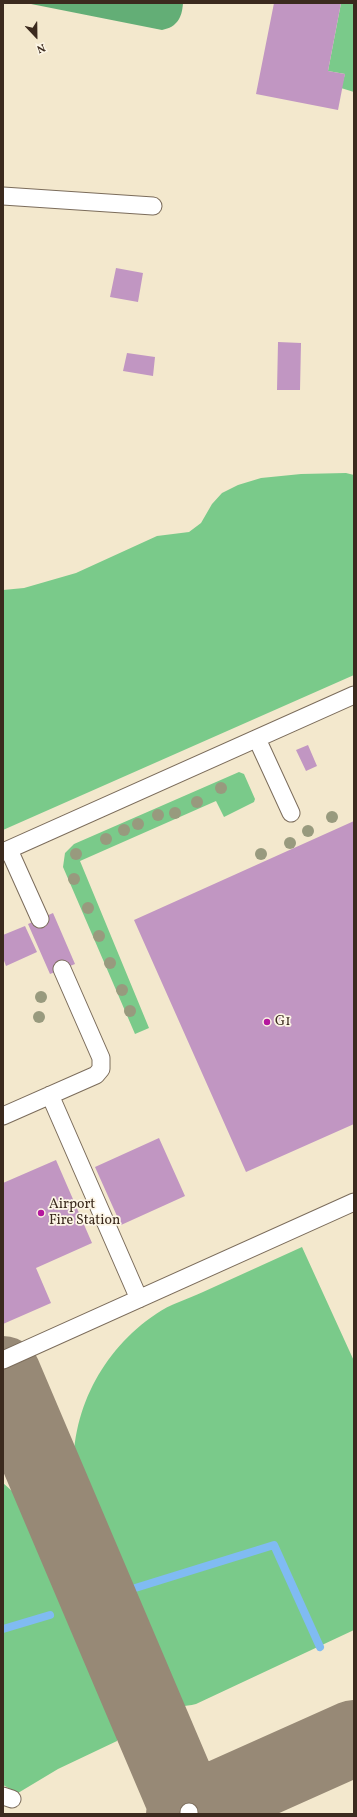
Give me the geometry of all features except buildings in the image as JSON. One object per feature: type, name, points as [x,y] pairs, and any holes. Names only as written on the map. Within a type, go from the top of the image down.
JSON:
[{"type":"lane","points":[[3,196],[153,206]]},
{"type":"lane","points":[[40,919],[6,851],[354,695]]},
{"type":"lane","points":[[257,739],[291,813]]},
{"type":"lane","points":[[3,1116],[96,1075],[101,1069],[102,1063],[62,969]]},
{"type":"lane","points":[[50,1095],[139,1299]]},
{"type":"lane","points":[[3,1360],[354,1202]]},
{"type":"green space","points":[[26,3],[183,3],[178,21],[171,27],[162,30]]},
{"type":"green space","points":[[341,3],[354,3],[354,92],[341,88],[345,74],[328,71]]},
{"type":"green space","points":[[346,473],[354,475],[354,675],[3,830],[3,590],[24,588],[76,573],[157,536],[189,532],[201,523],[212,504],[222,493],[238,485],[261,478],[301,474]]},
{"type":"green space","points":[[239,772],[244,774],[255,799],[254,802],[224,817],[216,801],[80,861],[149,1028],[135,1034],[63,867],[65,853],[74,844]]},
{"type":"green space","points":[[302,1247],[354,1361],[354,1630],[196,1704],[182,1706],[172,1705],[164,1699],[156,1688],[79,1506],[74,1479],[74,1454],[77,1430],[93,1385],[105,1365],[120,1346],[137,1329],[161,1310],[173,1304]]},
{"type":"green space","points":[[3,1483],[22,1500],[46,1538],[119,1712],[120,1725],[117,1741],[58,1769],[18,1793],[3,1785]]},
{"type":"waterway","points":[[132,1589],[274,1545],[320,1647]]},
{"type":"waterway","points":[[3,1629],[50,1615]]},
{"type":"taxiway","points":[[3,1374],[189,1812]]},
{"type":"taxiway","points":[[184,1814],[354,1738]]},
{"type":"place","name":"G1","points":[[267,1022]]},
{"type":"place","name":"Airport Fire Station","points":[[41,1213]]}]
